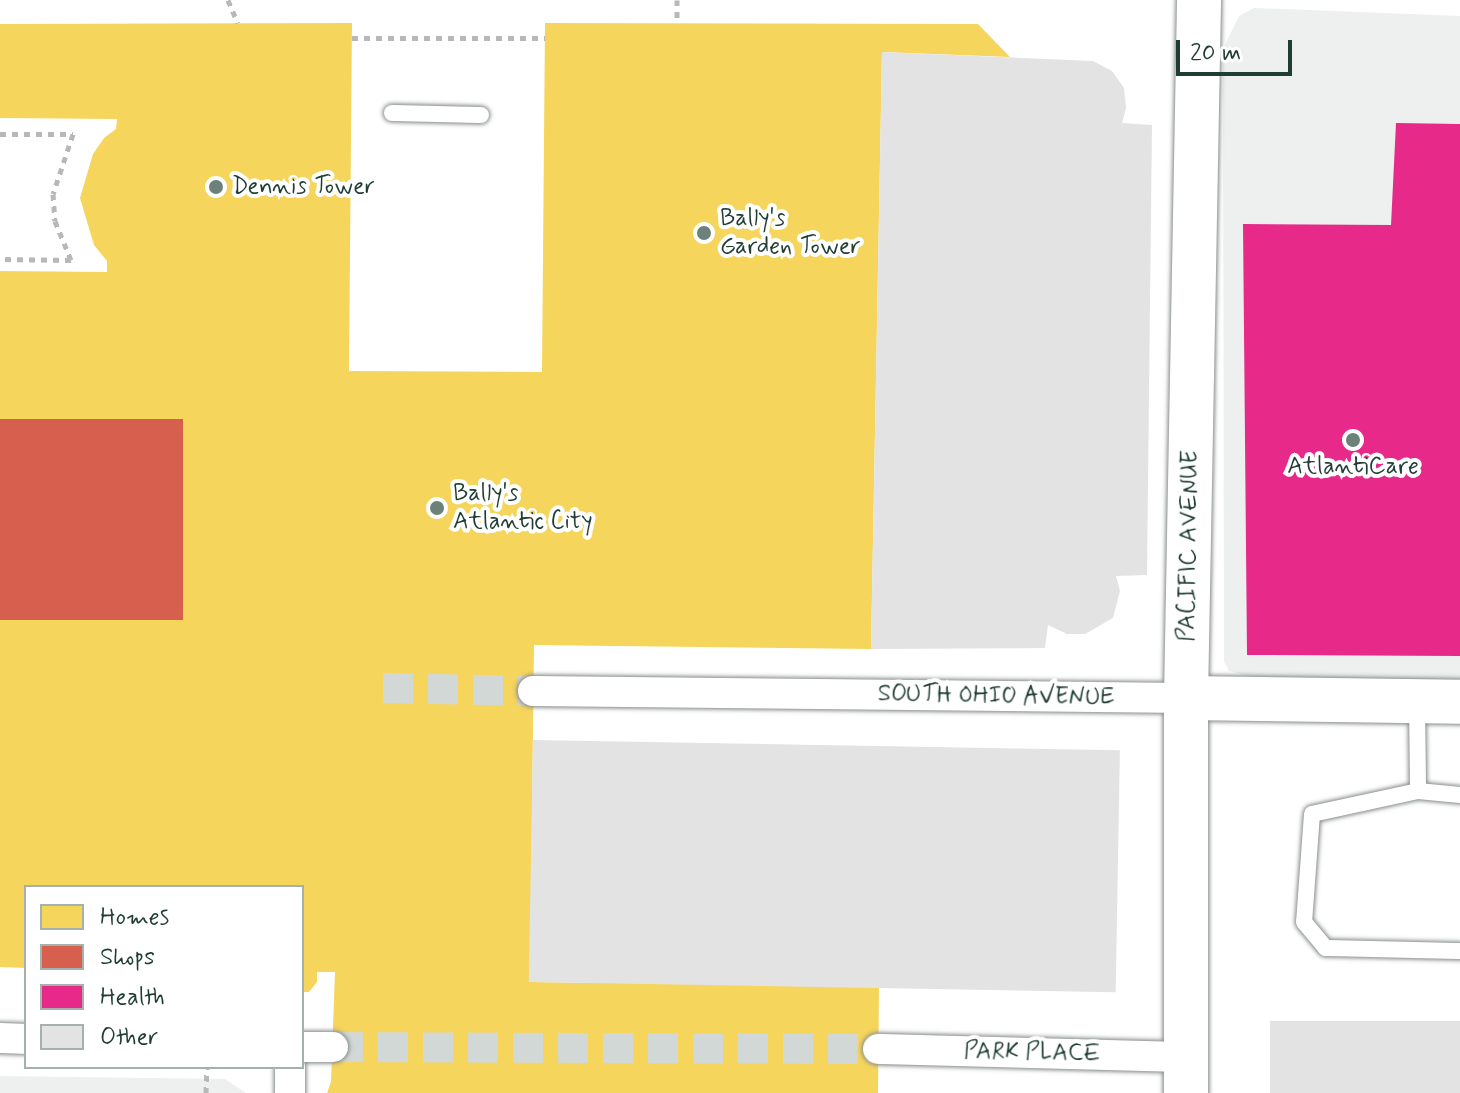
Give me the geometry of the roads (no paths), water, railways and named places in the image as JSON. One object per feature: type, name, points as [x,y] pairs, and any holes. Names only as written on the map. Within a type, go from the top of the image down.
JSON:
[{"type":"street","name":"PACIFIC AVENUE","points":[[1186,1075],[1186,698],[1199,0]]},
{"type":"street","name":"SOUTH OHIO AVENUE","points":[[533,691],[1460,702]]},
{"type":"street","points":[[0,1038],[24,1039]]},
{"type":"street","points":[[304,1047],[333,1047]]},
{"type":"street","name":"PARK PLACE","points":[[878,1049],[1186,1075]]},
{"type":"street","points":[[290,1069],[290,1093]]},
{"type":"lane","points":[[392,113],[481,115]]},
{"type":"lane","points":[[1417,701],[1418,791]]},
{"type":"lane","points":[[1460,795],[1418,791],[1312,814],[1304,922],[1326,948],[1460,951]]},
{"type":"tunnel","points":[[383,688],[533,691]]},
{"type":"tunnel","points":[[333,1047],[878,1049]]},
{"type":"place","name":"Dennis Tower","points":[[216,187]]},
{"type":"place","name":"Bally's Garden Tower","points":[[704,233]]},
{"type":"place","name":"AtlantiCare","points":[[1353,440]]},
{"type":"place","name":"Bally's Atlantic City","points":[[437,508]]}]
